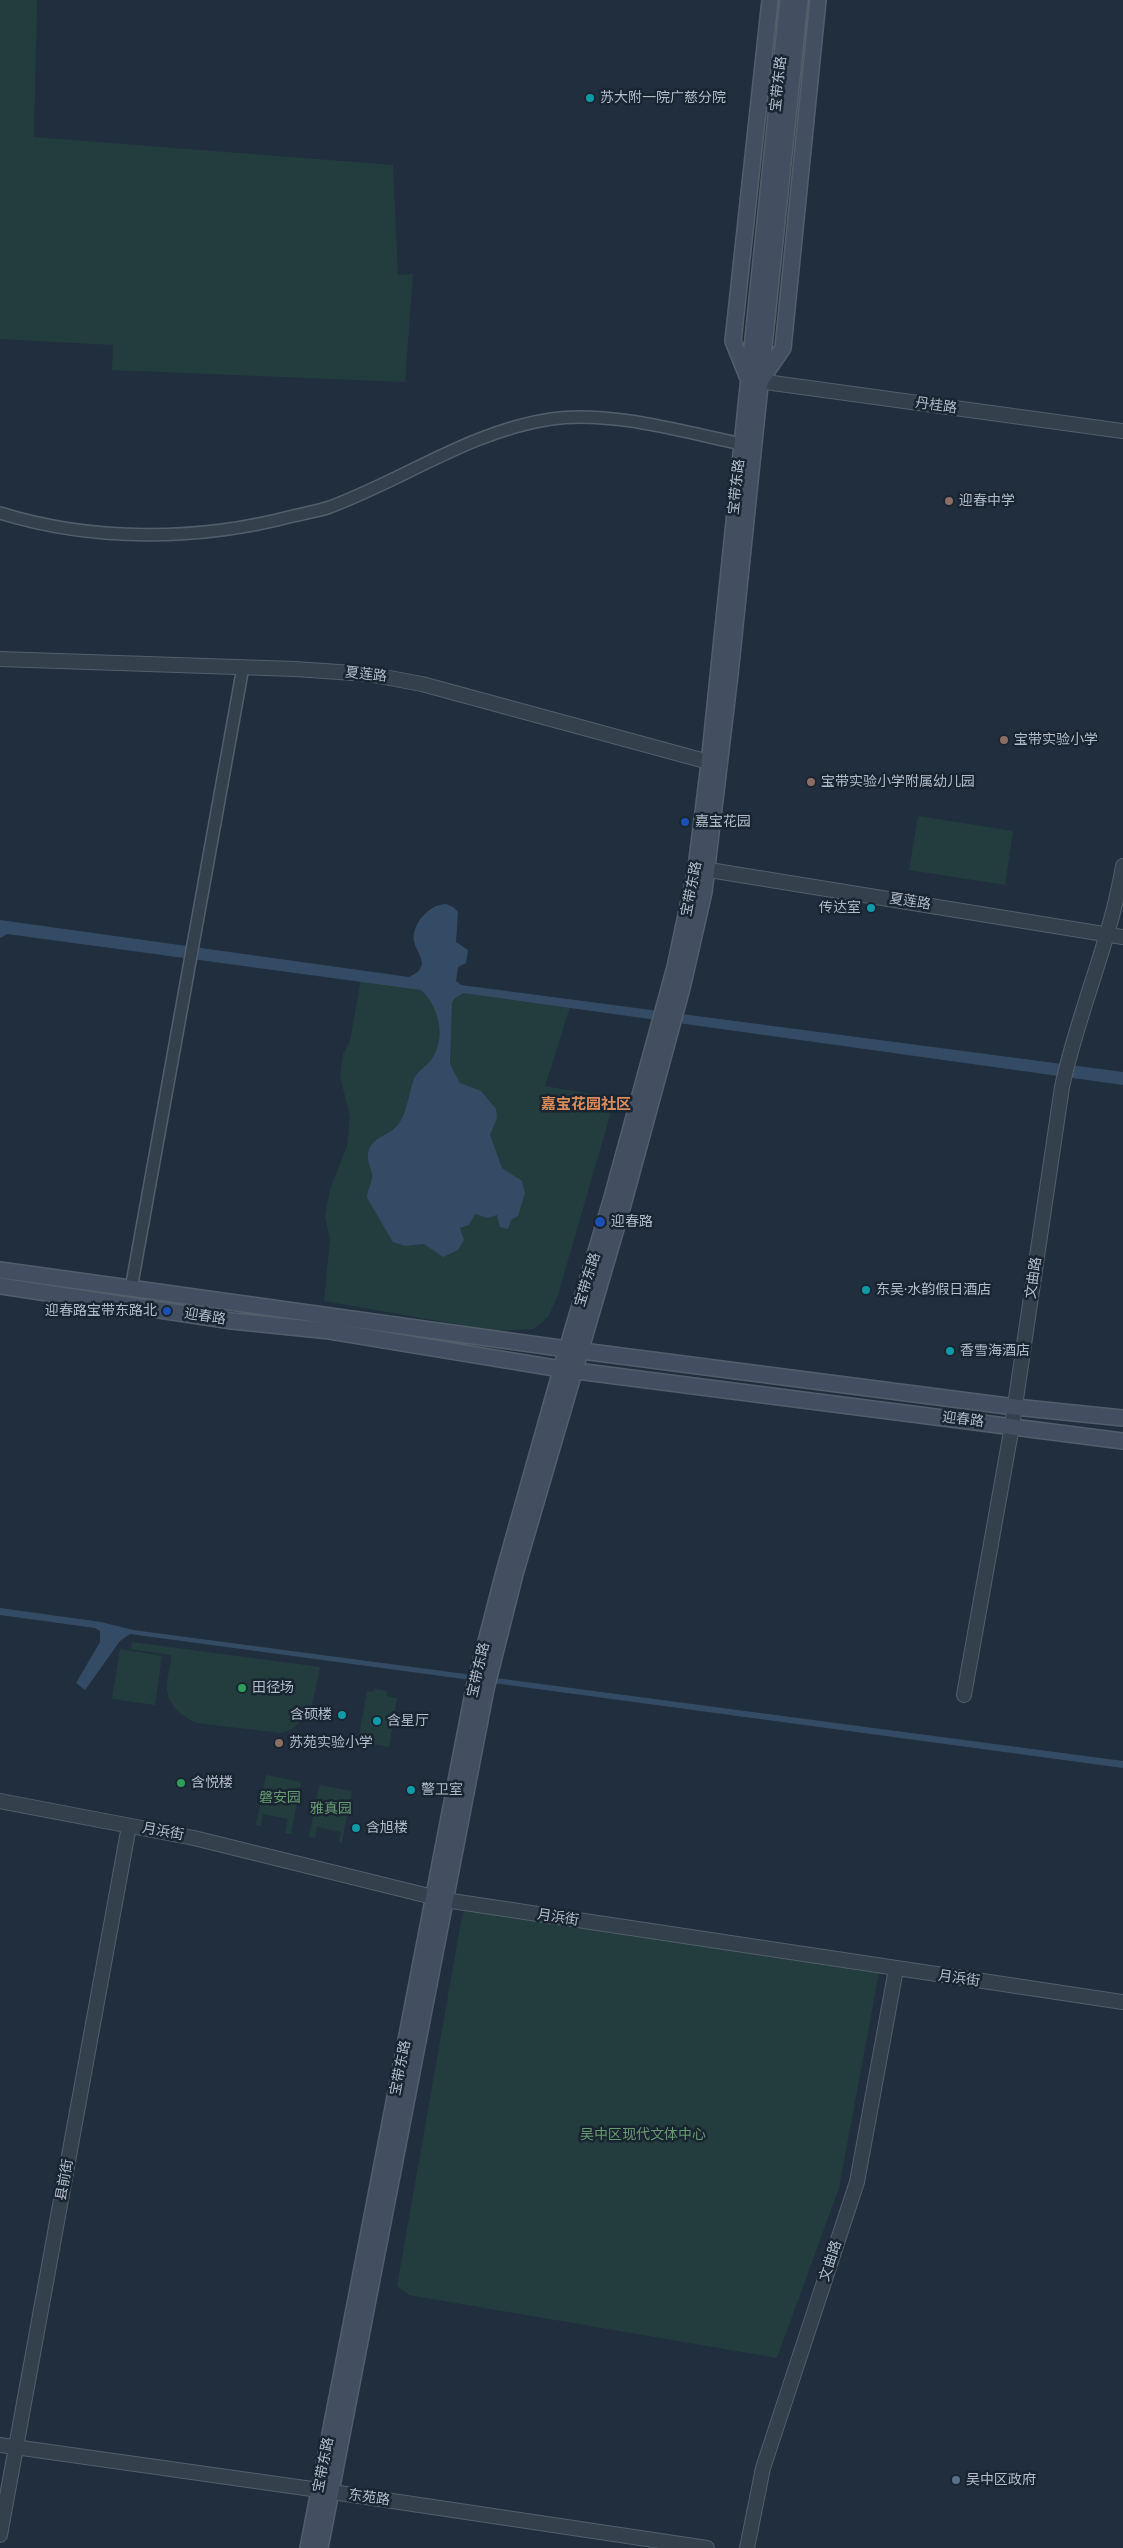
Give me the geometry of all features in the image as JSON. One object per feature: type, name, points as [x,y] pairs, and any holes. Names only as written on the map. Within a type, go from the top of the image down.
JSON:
[{"type":"main road","points":[[770,0],[733,341],[754,380],[783,348],[818,0]]},
{"type":"main road","name":"宝带东路","points":[[788,0],[790,40]]},
{"type":"main road","name":"宝带东路","points":[[308,2548],[324,2491],[482,1680],[515,1574],[573,1350],[623,1205],[657,1055],[676,987],[702,868],[790,40],[800,0]]},
{"type":"main road","name":"宝带东路","points":[[714,764],[742,444],[754,380]]},
{"type":"main road","name":"迎春路","points":[[0,1270],[573,1350],[1123,1418]]},
{"type":"main road","name":"迎春路","points":[[0,1286],[232,1321],[330,1331],[568,1370],[1123,1441]]},
{"type":"main road","name":"宝带东路","points":[[320,2548],[324,2491]]},
{"type":"street","name":"丹桂路","points":[[754,380],[1123,432]]},
{"type":"street","points":[[0,513],[76,531],[181,533],[231,530],[330,507],[474,441],[514,426],[554,418],[608,419],[742,444]]},
{"type":"street","name":"夏莲路","points":[[0,659],[243,667],[368,674],[408,681],[714,764]]},
{"type":"street","points":[[131,1289],[243,667]]},
{"type":"street","name":"文曲路","points":[[964,1696],[1012,1426],[1063,1082],[1068,1060],[1109,934],[1123,866]]},
{"type":"street","name":"夏莲路","points":[[702,868],[1123,937]]},
{"type":"street","name":"月浜街","points":[[0,1801],[194,1838],[439,1899],[896,1970],[1123,2002]]},
{"type":"street","name":"县前街","points":[[0,2535],[130,1826]]},
{"type":"street","name":"文曲路","points":[[747,2548],[763,2468],[857,2182],[896,1970]]},
{"type":"street","name":"东苑路","points":[[0,2446],[324,2491],[707,2548]]},
{"type":"green space","points":[[0,0],[37,0],[34,137],[393,165],[398,275],[413,274],[405,382],[112,370],[113,345],[0,339]]},
{"type":"green space","points":[[918,816],[1013,831],[1005,885],[909,870]]},
{"type":"green space","points":[[361,979],[570,1007],[545,1086],[615,1098],[558,1295],[548,1317],[534,1329],[496,1331],[324,1301],[330,1239],[325,1217],[330,1189],[347,1146],[350,1117],[340,1076],[343,1054],[350,1041]]},
{"type":"green space","name":"田径场","points":[[132,1642],[320,1667],[312,1706],[299,1723],[290,1730],[281,1733],[197,1723],[185,1717],[175,1708],[168,1696],[167,1682],[171,1655],[131,1649]]},
{"type":"green space","points":[[120,1649],[162,1656],[155,1705],[112,1699]]},
{"type":"green space","name":"含星厅","points":[[374,1689],[387,1691],[386,1696],[397,1698],[389,1747],[358,1742],[367,1691],[373,1692]]},
{"type":"green space","name":"磐安园","points":[[266,1775],[301,1782],[291,1834],[285,1833],[288,1819],[263,1814],[261,1826],[256,1825]]},
{"type":"green space","name":"雅真园","points":[[319,1785],[352,1791],[342,1842],[339,1842],[341,1832],[317,1827],[315,1838],[309,1837]]},
{"type":"green space","name":"吴中区现代文体中心","points":[[471,1909],[879,1973],[839,2188],[777,2358],[409,2295],[397,2286],[462,1916],[464,1911]]},
{"type":"water","points":[[446,904],[458,912],[456,942],[468,950],[466,963],[458,967],[456,981],[461,985],[1123,1072],[1123,1085],[463,993],[454,999],[452,1003],[450,1064],[460,1083],[481,1091],[496,1109],[497,1118],[490,1135],[502,1168],[522,1181],[525,1193],[518,1216],[511,1220],[508,1229],[500,1227],[497,1215],[488,1218],[475,1214],[469,1225],[460,1228],[464,1240],[458,1250],[443,1257],[424,1244],[405,1246],[393,1242],[367,1198],[372,1176],[368,1160],[371,1145],[401,1121],[414,1079],[431,1060],[439,1042],[439,1023],[436,1014],[421,990],[7,934],[0,938],[0,920],[409,977],[418,972],[422,965],[414,941],[415,928],[418,922],[428,911]]},
{"type":"water","points":[[0,1608],[101,1622],[133,1630],[1123,1761],[1123,1768],[130,1634],[120,1641],[85,1690],[76,1683],[100,1642],[100,1631],[95,1628],[0,1615]]},
{"type":"place","name":"苏大附一院广慈分院","points":[[590,98]]},
{"type":"place","name":"迎春中学","points":[[949,501]]},
{"type":"place","name":"宝带实验小学","points":[[1004,740]]},
{"type":"place","name":"宝带实验小学附属幼儿园","points":[[811,782]]},
{"type":"place","name":"嘉宝花园","points":[[685,822]]},
{"type":"place","name":"传达室","points":[[871,908]]},
{"type":"place","name":"迎春路","points":[[600,1222]]},
{"type":"place","name":"东吴·水韵假日酒店","points":[[866,1290]]},
{"type":"place","name":"迎春路宝带东路北","points":[[167,1311]]},
{"type":"place","name":"香雪海酒店","points":[[950,1351]]},
{"type":"place","name":"田径场","points":[[242,1688]]},
{"type":"place","name":"含硕楼","points":[[342,1715]]},
{"type":"place","name":"含星厅","points":[[377,1721]]},
{"type":"place","name":"苏苑实验小学","points":[[279,1743]]},
{"type":"place","name":"含悦楼","points":[[181,1783]]},
{"type":"place","name":"警卫室","points":[[411,1790]]},
{"type":"place","name":"含旭楼","points":[[356,1828]]},
{"type":"place","name":"吴中区政府","points":[[956,2480]]},
{"type":"district","name":"嘉宝花园社区","points":[[586,1105]]}]
